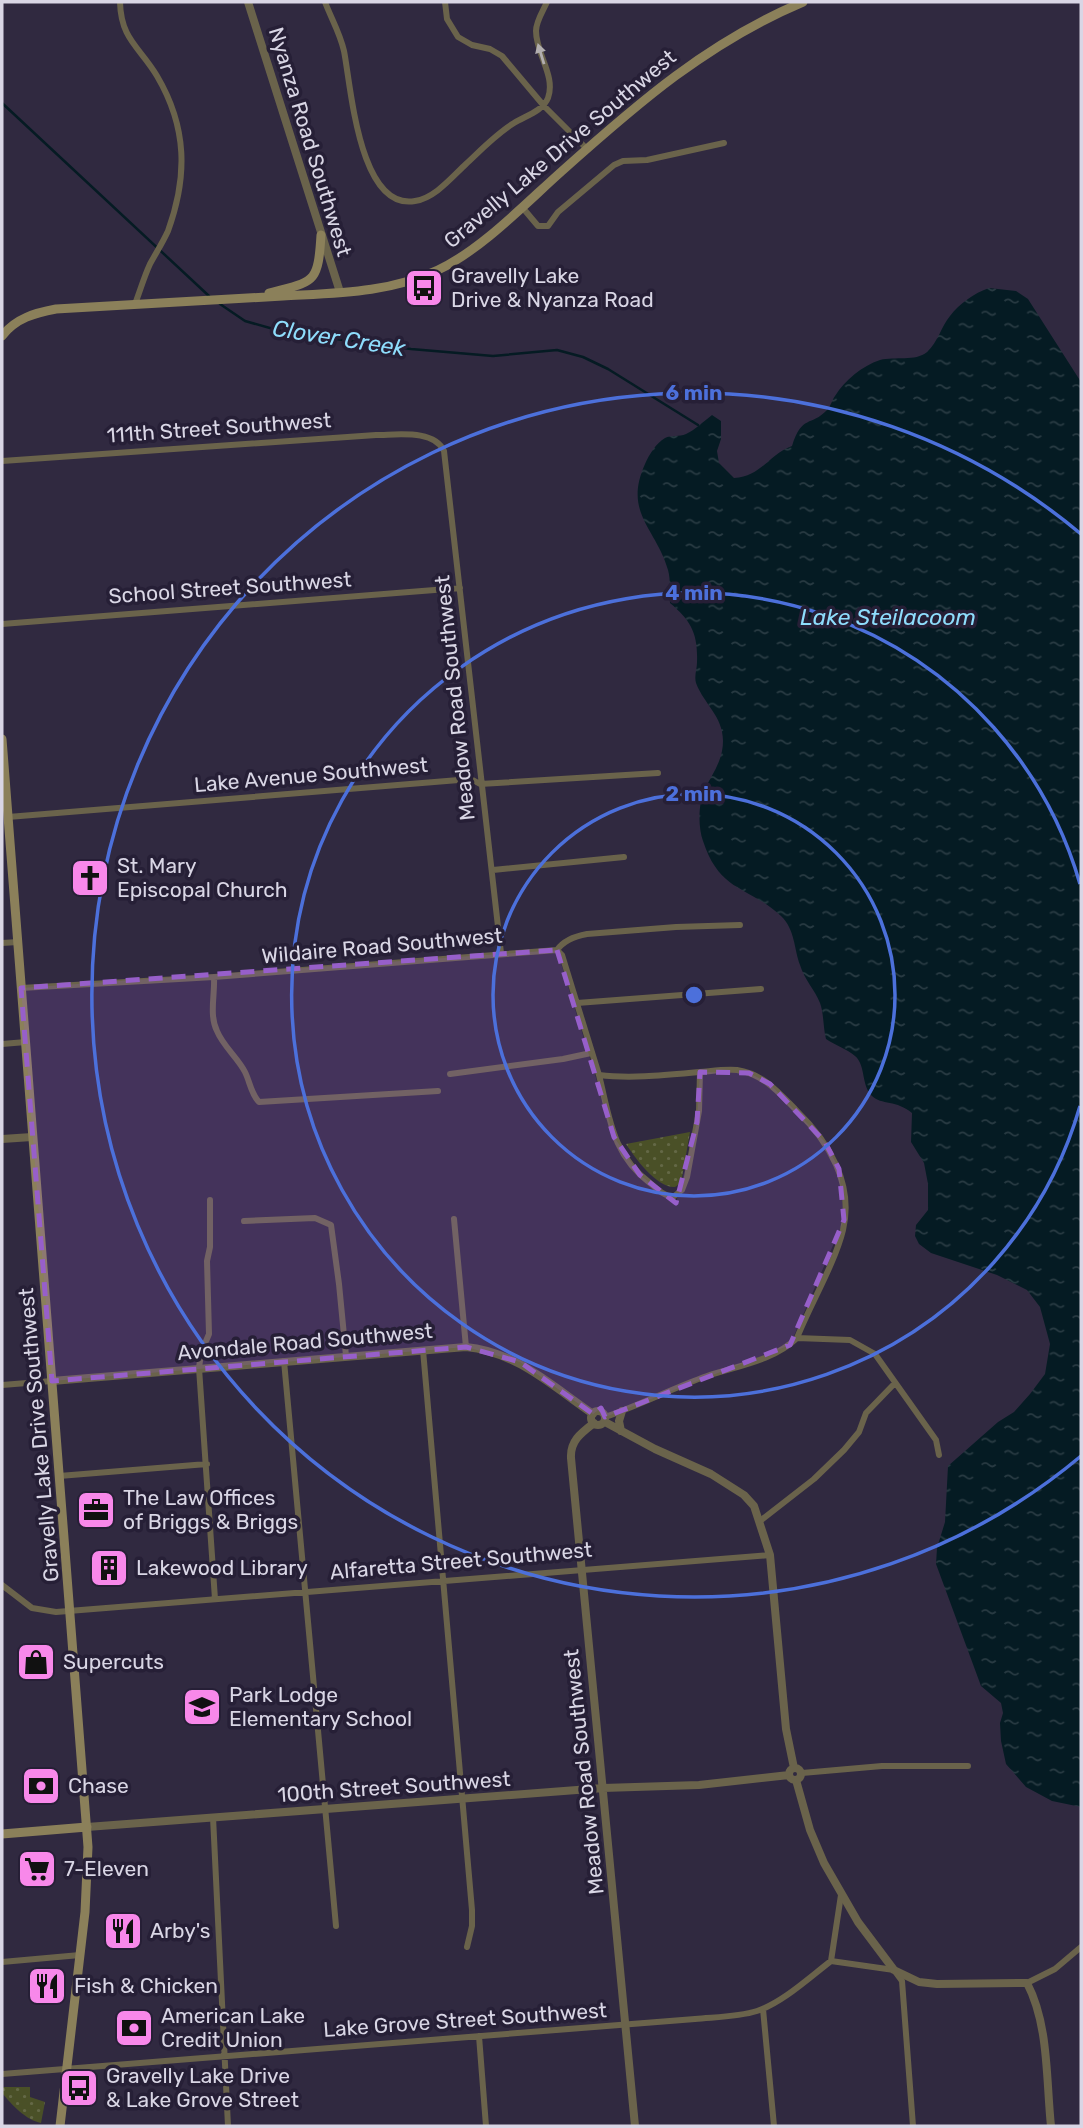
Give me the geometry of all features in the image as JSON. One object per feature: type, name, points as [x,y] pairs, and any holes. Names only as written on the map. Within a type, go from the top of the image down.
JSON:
[{"type":"main road","name":"Gravelly Lake Drive Southwest","points":[[2,335],[15,323],[36,313],[135,304],[340,292],[388,287],[420,278],[439,270],[486,237],[587,149],[709,51],[775,14],[803,2]]},
{"type":"main road","points":[[247,298],[300,286],[312,279],[320,260],[321,235]]},
{"type":"main road","name":"Gravelly Lake Drive Southwest","points":[[2,739],[87,1827],[87,1880],[60,2126]]},
{"type":"main road","name":"100th Street Southwest","points":[[2,1834],[87,1827]]},
{"type":"street","points":[[120,2],[128,37],[156,74],[179,125],[181,147],[180,182],[165,237],[135,304]]},
{"type":"street","name":"Nyanza Road Southwest","points":[[248,2],[340,292]]},
{"type":"street","points":[[325,2],[340,36],[355,122],[366,159],[379,184],[390,195],[401,200],[415,201],[432,194],[504,129],[544,106],[550,88],[536,32],[547,2]]},
{"type":"street","points":[[446,2],[447,19],[458,37],[472,45],[490,48],[502,56],[544,106],[587,149]]},
{"type":"street","points":[[522,207],[538,226],[548,226],[558,212],[614,165],[623,161],[647,160],[724,143]]},
{"type":"street","name":"111th Street Southwest","points":[[2,461],[376,435],[421,436],[434,438],[438,442]]},
{"type":"street","name":"Meadow Road Southwest","points":[[438,442],[444,451],[501,953]]},
{"type":"street","name":"School Street Southwest","points":[[2,624],[460,588]]},
{"type":"street","name":"Lake Avenue Southwest","points":[[8,817],[471,779],[481,785],[658,773]]},
{"type":"street","points":[[493,870],[624,857]]},
{"type":"street","name":"Wildaire Road Southwest","points":[[22,988],[214,977],[557,950],[573,938],[587,934],[740,925]]},
{"type":"street","points":[[2,943],[18,942]]},
{"type":"street","points":[[557,950],[562,955],[614,1137],[621,1152],[640,1175],[669,1197],[680,1193],[687,1177],[699,1111],[700,1072]]},
{"type":"street","points":[[214,977],[213,1014],[217,1033],[245,1072],[259,1102],[438,1091]]},
{"type":"street","points":[[576,1003],[761,989]]},
{"type":"street","points":[[2,1044],[26,1042]]},
{"type":"street","points":[[450,1074],[563,1059],[591,1052]]},
{"type":"street","points":[[598,1075],[737,1070],[760,1077],[809,1123],[825,1142],[839,1169],[844,1208],[842,1232],[797,1338],[777,1352],[708,1376],[622,1411],[605,1419],[600,1425],[594,1423],[591,1418],[593,1413],[598,1412],[605,1419],[621,1431],[732,1486],[750,1501],[761,1521],[770,1555],[786,1729],[795,1774],[810,1830],[824,1863],[858,1922],[902,1981],[913,2126]]},
{"type":"street","points":[[2,1139],[32,1137]]},
{"type":"street","points":[[210,1200],[208,1334],[199,1368],[215,1599]]},
{"type":"street","points":[[244,1221],[315,1218],[331,1225],[340,1284],[346,1356]]},
{"type":"street","points":[[454,1219],[466,1347]]},
{"type":"street","points":[[797,1338],[834,1338],[855,1342],[880,1357],[895,1383],[936,1440],[939,1455]]},
{"type":"street","name":"Avondale Road Southwest","points":[[2,1385],[466,1347],[491,1350],[520,1362],[593,1413]]},
{"type":"street","points":[[423,1349],[472,1917],[467,1947]]},
{"type":"street","points":[[284,1362],[336,1926]]},
{"type":"street","points":[[761,1521],[814,1479],[844,1450],[859,1432],[866,1413],[895,1383]]},
{"type":"street","points":[[621,1431],[619,1421],[622,1411]]},
{"type":"street","name":"Meadow Road Southwest","points":[[594,1423],[578,1436],[570,1452],[635,2126]]},
{"type":"street","points":[[59,1476],[206,1464]]},
{"type":"street","name":"Alfaretta Street Southwest","points":[[2,1585],[32,1608],[48,1612],[770,1555]]},
{"type":"street","name":"100th Street Southwest","points":[[87,1827],[603,1788],[699,1785],[882,1766],[968,1766]]},
{"type":"street","points":[[213,1818],[229,2126]]},
{"type":"street","points":[[841,1895],[831,1961],[894,1970],[919,1982],[1027,1983],[1055,1969],[1081,1947]]},
{"type":"street","points":[[2,1962],[80,1955]]},
{"type":"street","name":"Lake Grove Street Southwest","points":[[2,2074],[695,2020],[749,2013],[763,2009],[831,1961]]},
{"type":"street","points":[[1027,1983],[1037,2004],[1051,2126]]},
{"type":"street","points":[[763,2009],[774,2126]]},
{"type":"street","points":[[479,2036],[486,2126]]},
{"type":"highlighted area","points":[[557,950],[614,1137],[640,1175],[676,1203],[697,1122],[700,1072],[749,1073],[770,1084],[825,1142],[839,1169],[844,1220],[790,1345],[605,1417],[601,1408],[593,1414],[520,1362],[466,1347],[52,1381],[21,988]]},
{"type":"green space","points":[[690,1132],[681,1183],[675,1187],[654,1178],[626,1144]]},
{"type":"green space","points":[[4,2087],[30,2087],[30,2097],[45,2102],[41,2123],[25,2115],[2,2093]]},
{"type":"water","name":"Lake Steilacoom","points":[[989,288],[1016,291],[1028,299],[1081,382],[1081,1807],[1052,1801],[1026,1787],[1006,1764],[1001,1741],[1001,1703],[981,1686],[936,1564],[937,1548],[945,1522],[948,1466],[998,1422],[1014,1412],[1045,1374],[1050,1344],[1040,1307],[1027,1290],[997,1275],[931,1253],[919,1244],[915,1236],[916,1225],[928,1210],[928,1184],[924,1163],[911,1142],[912,1113],[901,1106],[880,1101],[872,1096],[855,1056],[826,1039],[820,1003],[802,970],[786,921],[769,906],[727,880],[710,858],[701,835],[700,808],[721,756],[722,730],[696,683],[697,652],[692,628],[670,603],[668,570],[639,508],[638,495],[639,481],[645,464],[659,443],[667,437],[689,432],[712,415],[721,421],[721,439],[717,451],[719,463],[734,478],[752,473],[792,446],[799,429],[827,410],[839,390],[854,374],[880,360],[917,357],[927,352],[958,307]]},
{"type":"waterway","name":"Clover Creek","points":[[2,103],[209,296]]},
{"type":"waterway","name":"Clover Creek","points":[[220,304],[245,321],[284,332],[411,349],[493,356],[557,350],[583,357],[608,369],[698,425]]},
{"type":"place","name":"Gravelly Lake Drive & Nyanza Road","points":[[424,288]]},
{"type":"place","name":"St. Mary Episcopal Church","points":[[90,878]]},
{"type":"place","name":"The Law Offices of Briggs & Briggs","points":[[96,1510]]},
{"type":"place","name":"Lakewood Library","points":[[109,1568]]},
{"type":"place","name":"Supercuts","points":[[36,1662]]},
{"type":"place","name":"Park Lodge Elementary School","points":[[202,1707]]},
{"type":"place","name":"Chase","points":[[41,1786]]},
{"type":"place","name":"7-Eleven","points":[[37,1869]]},
{"type":"place","name":"Arby's","points":[[123,1931]]},
{"type":"place","name":"Fish & Chicken","points":[[47,1986]]},
{"type":"place","name":"American Lake Credit Union","points":[[134,2028]]},
{"type":"place","name":"Gravelly Lake Drive & Lake Grove Street","points":[[79,2088]]}]
